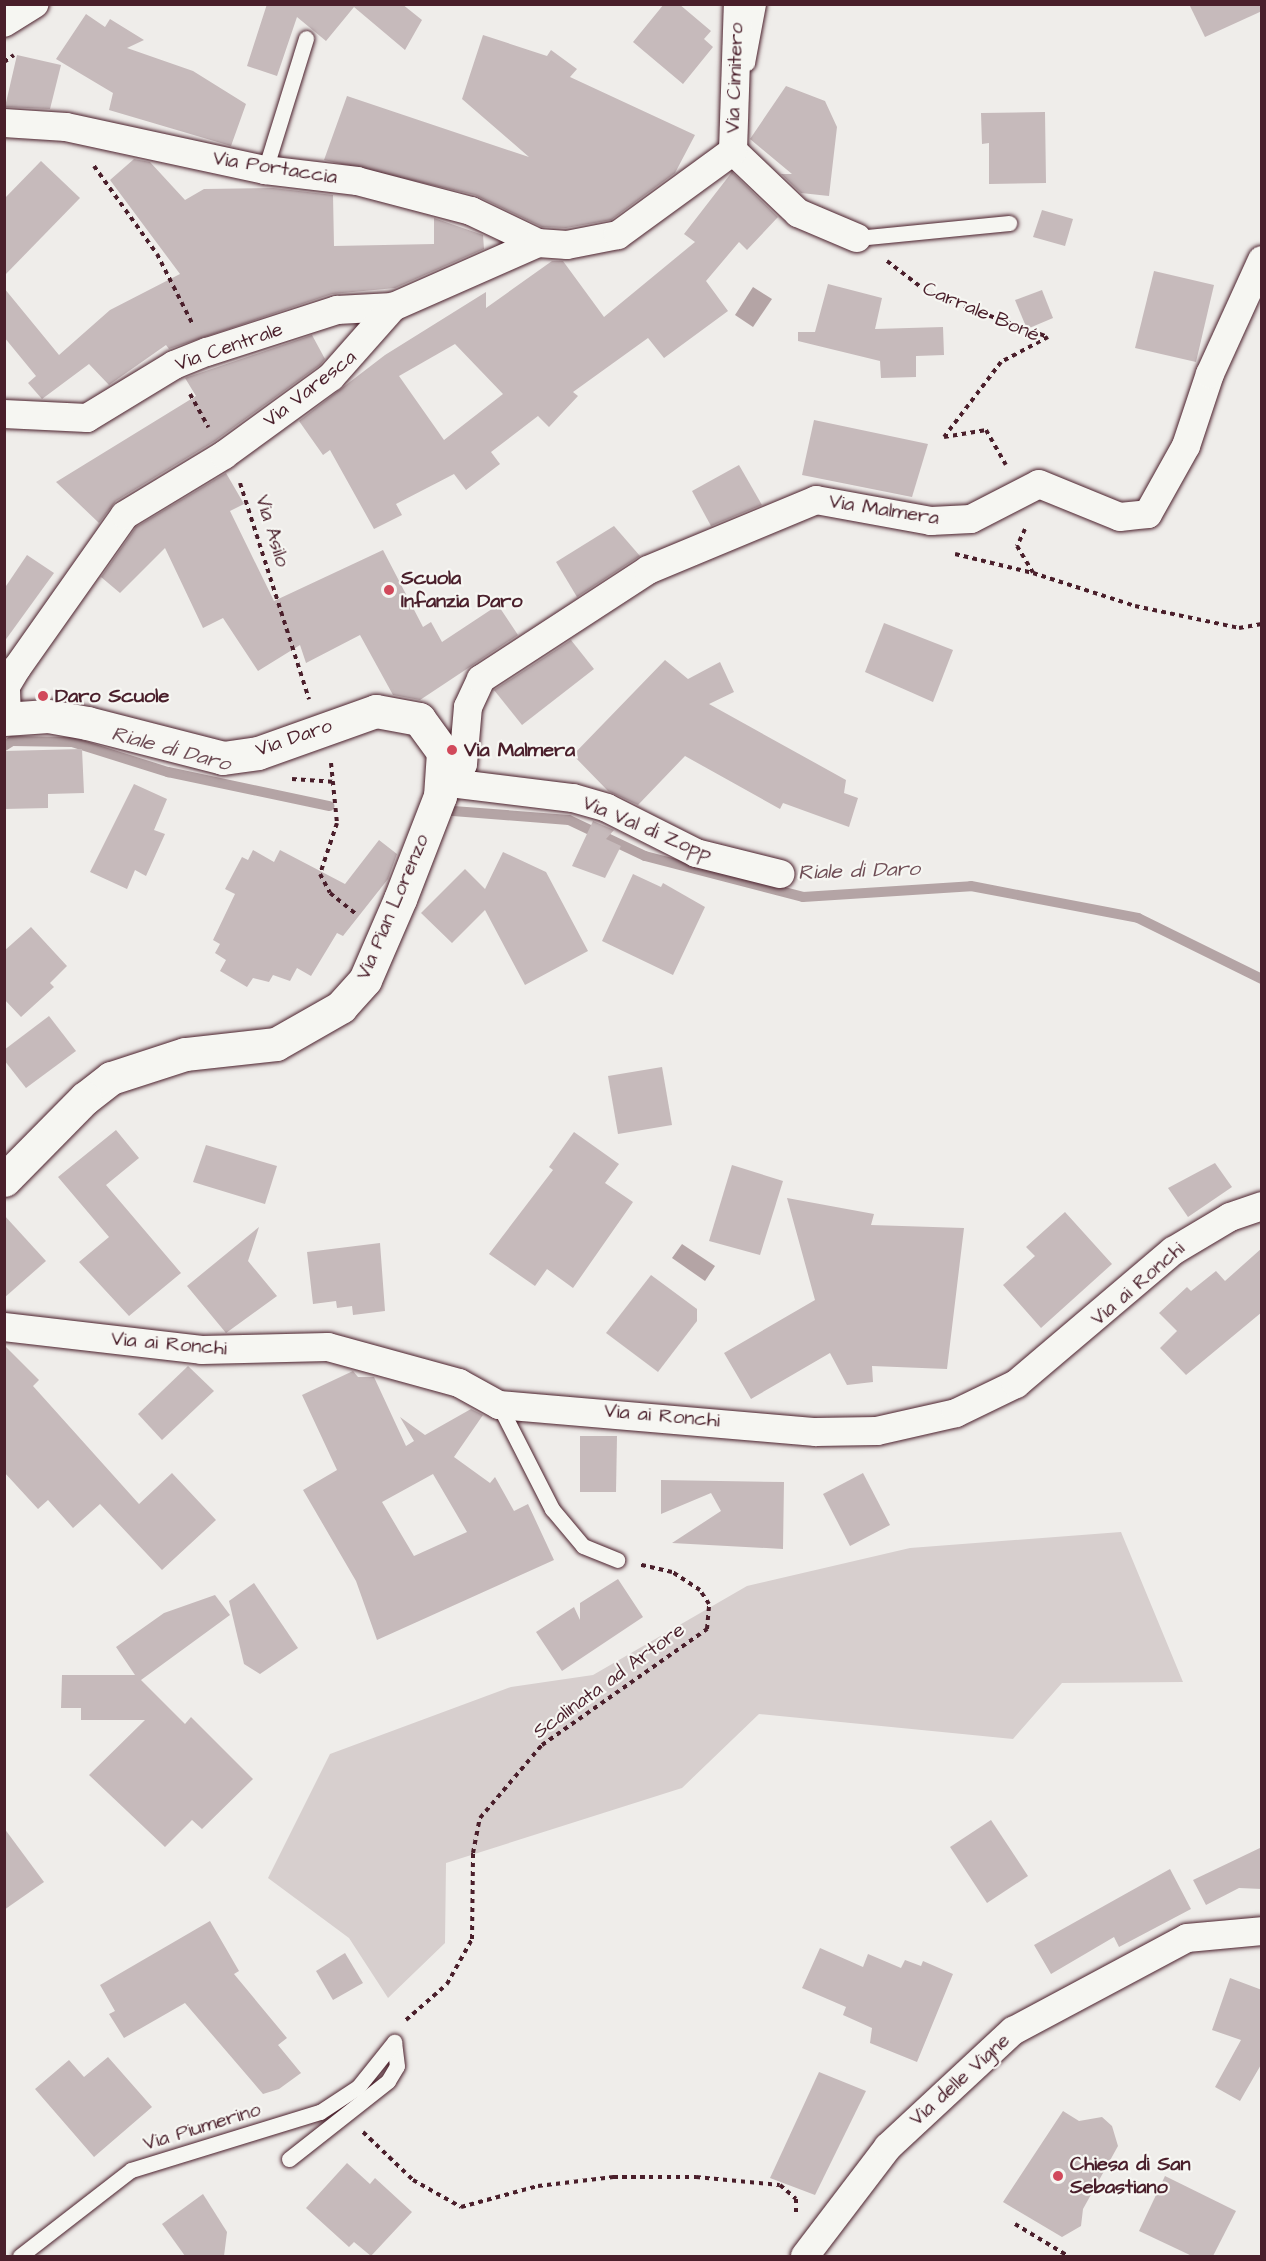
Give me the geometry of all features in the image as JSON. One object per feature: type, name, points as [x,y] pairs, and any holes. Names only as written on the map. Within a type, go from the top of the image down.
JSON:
[{"type":"street","points":[[4,23],[34,4]]},
{"type":"street","name":"Via Cimitero","points":[[733,151],[732,95],[738,4]]},
{"type":"street","name":"Via Portaccia","points":[[4,123],[66,127],[265,170],[357,181],[471,211],[538,243]]},
{"type":"street","points":[[733,151],[798,213],[857,238]]},
{"type":"street","name":"Via Varesca","points":[[6,719],[6,686],[125,515],[224,455],[331,377],[393,307],[538,243],[567,245],[618,236],[733,151]]},
{"type":"street","name":"Via Malmera","points":[[439,793],[463,764],[468,708],[480,679],[648,570],[816,500],[931,521],[971,519],[1039,484],[1120,517],[1148,513],[1185,446],[1210,374],[1262,260]]},
{"type":"street","name":"Via Centrale","points":[[4,414],[87,418],[174,365],[207,352],[337,310],[393,307]]},
{"type":"street","name":"Via Daro","points":[[6,719],[48,716],[87,723],[222,758],[258,753],[376,711],[393,713],[419,719],[434,736],[443,752],[439,793]]},
{"type":"street","name":"Via Val di Zopp","points":[[439,793],[573,798],[607,808],[696,853],[780,874]]},
{"type":"street","name":"Via Pian Lorenzo","points":[[4,1180],[84,1098],[111,1078],[185,1054],[276,1044],[341,1007],[364,980],[439,793]]},
{"type":"street","name":"Via ai Ronchi","points":[[4,1327],[202,1350],[328,1347],[459,1383],[499,1405],[844,1433],[932,1420],[1025,1378],[1173,1251],[1230,1216],[1262,1206]]},
{"type":"street","name":"Via delle Vigne","points":[[805,2256],[888,2147],[1013,2031],[1187,1938],[1262,1931]]},
{"type":"lane","points":[[732,95],[745,77],[758,4]]},
{"type":"lane","points":[[265,170],[306,38]]},
{"type":"lane","points":[[857,238],[1009,223]]},
{"type":"lane","points":[[499,1405],[552,1509],[583,1546],[617,1560]]},
{"type":"lane","name":"Via Piumerino","points":[[20,2256],[131,2170],[320,2112],[358,2087],[394,2042],[397,2066],[388,2081],[345,2115]]},
{"type":"lane","points":[[289,2159],[345,2115]]},
{"type":"path","points":[[66,127],[157,254],[207,352]]},
{"type":"path","name":"Carrale Boné","points":[[857,238],[930,294],[1048,337],[1001,362],[944,437],[986,430],[1010,472]]},
{"type":"path","name":"Via Asilo","points":[[174,365],[243,488],[312,708]]},
{"type":"path","points":[[1029,524],[1017,546],[1033,573]]},
{"type":"path","points":[[983,562],[1033,573],[1135,606],[1239,628],[1262,624]]},
{"type":"path","points":[[333,771],[336,782],[337,823],[321,874],[335,898]]},
{"type":"path","points":[[328,782],[336,782]]},
{"type":"path","name":"Scalinata ad Artore","points":[[401,2025],[447,1984],[472,1939],[473,1853],[480,1818],[542,1745],[707,1629],[709,1604],[700,1590],[672,1572],[617,1560]]},
{"type":"path","points":[[345,2115],[413,2180],[461,2207],[538,2186],[613,2177],[696,2177],[780,2185],[796,2199],[796,2218]]},
{"type":"path","points":[[1015,2224],[1068,2256]]},
{"type":"shaded area","points":[[753,287],[772,299],[753,327],[735,315]]},
{"type":"shaded area","points":[[682,1244],[715,1266],[705,1281],[672,1258]]},
{"type":"shaded area","points":[[1121,1532],[1183,1682],[1062,1683],[1013,1739],[759,1714],[682,1788],[446,1863],[445,1943],[388,1998],[349,1938],[268,1878],[330,1754],[511,1687],[593,1675],[747,1586],[910,1548]]},
{"type":"building","points":[[267,4],[402,4],[422,20],[405,50],[354,7],[326,41],[297,17],[277,76],[247,66]]},
{"type":"building","points":[[664,4],[679,4],[711,31],[704,39],[713,47],[683,84],[633,42]]},
{"type":"building","points":[[1189,4],[1262,4],[1262,11],[1205,37]]},
{"type":"building","points":[[86,14],[105,27],[110,19],[144,40],[127,48],[193,71],[246,104],[231,146],[109,110],[113,93],[56,59]]},
{"type":"building","points":[[483,35],[547,56],[551,50],[577,69],[570,77],[695,135],[675,173],[611,220],[566,228],[542,227],[475,195],[324,160],[347,96],[529,157],[462,99]]},
{"type":"building","points":[[17,55],[61,65],[50,109],[5,107]]},
{"type":"building","points":[[786,86],[825,101],[837,127],[829,196],[801,193],[781,174],[792,174],[750,139]]},
{"type":"building","points":[[1045,112],[1046,183],[989,184],[989,143],[982,144],[981,113]]},
{"type":"building","points":[[134,159],[150,162],[185,200],[204,189],[273,188],[333,195],[334,246],[434,244],[434,218],[483,235],[484,249],[395,288],[332,294],[169,349],[166,345],[109,385],[89,364],[42,399],[28,383],[36,376],[4,337],[4,288],[59,355],[110,310],[180,274],[110,180]]},
{"type":"building","points":[[41,161],[80,198],[4,276],[4,199]]},
{"type":"building","points":[[732,172],[778,217],[747,250],[739,242],[706,281],[728,311],[664,358],[648,338],[573,392],[578,396],[549,427],[538,416],[491,452],[500,464],[466,490],[454,474],[396,504],[402,515],[374,529],[330,450],[323,455],[299,421],[385,355],[486,292],[486,308],[552,261],[563,261],[604,317],[695,242],[684,234]],"holes":[[[455,344],[503,394],[444,440],[399,376]]]},
{"type":"building","points":[[1042,210],[1073,219],[1065,246],[1033,237]]},
{"type":"building","points":[[1154,271],[1214,285],[1196,362],[1135,348]]},
{"type":"building","points":[[828,284],[882,298],[875,329],[943,327],[944,355],[916,356],[916,377],[881,378],[880,361],[798,341],[798,332],[815,332]]},
{"type":"building","points":[[1042,290],[1053,318],[1027,329],[1015,300]]},
{"type":"building","points":[[312,335],[325,359],[320,365],[215,441],[116,501],[99,523],[56,482],[196,396],[185,378]]},
{"type":"building","points":[[814,420],[928,444],[912,497],[802,475]]},
{"type":"building","points":[[739,465],[762,505],[711,526],[692,491]]},
{"type":"building","points":[[226,473],[244,504],[230,511],[274,601],[383,550],[423,627],[431,622],[442,642],[498,605],[518,635],[420,700],[393,695],[360,635],[306,663],[300,645],[258,671],[223,618],[203,628],[165,548],[120,593],[101,577],[136,527]]},
{"type":"building","points":[[614,526],[640,556],[577,597],[556,562]]},
{"type":"building","points":[[27,555],[54,573],[4,642],[4,589]]},
{"type":"building","points":[[884,623],[953,650],[933,702],[865,672]]},
{"type":"building","points":[[571,640],[594,669],[522,725],[494,690]]},
{"type":"building","points":[[665,660],[688,679],[720,662],[734,692],[709,704],[846,780],[844,793],[858,798],[849,827],[783,803],[780,809],[685,756],[638,805],[608,791],[573,755]]},
{"type":"building","points":[[82,749],[84,793],[48,794],[48,808],[4,809],[4,751]]},
{"type":"building","points":[[134,784],[167,799],[154,830],[165,834],[146,876],[135,870],[127,889],[90,872]]},
{"type":"building","points":[[593,821],[614,830],[606,839],[621,846],[605,878],[572,866]]},
{"type":"building","points":[[379,840],[397,854],[388,879],[343,936],[337,933],[311,976],[297,968],[290,981],[273,975],[269,982],[253,978],[247,987],[220,971],[226,960],[215,953],[220,944],[213,940],[235,894],[225,889],[242,857],[248,860],[253,850],[274,862],[280,850],[345,884]]},
{"type":"building","points":[[503,852],[546,872],[588,951],[525,985],[485,910],[452,943],[421,913],[465,869],[485,889]]},
{"type":"building","points":[[633,874],[661,887],[663,883],[705,907],[673,975],[602,941]]},
{"type":"building","points":[[31,927],[67,966],[50,983],[54,987],[21,1017],[4,999],[4,951]]},
{"type":"building","points":[[49,1016],[76,1051],[26,1088],[4,1060],[4,1050]]},
{"type":"building","points":[[662,1067],[672,1125],[618,1134],[608,1076]]},
{"type":"building","points":[[116,1130],[139,1158],[106,1185],[181,1273],[129,1316],[79,1262],[109,1237],[58,1177]]},
{"type":"building","points":[[574,1132],[619,1164],[605,1183],[633,1202],[573,1288],[547,1269],[535,1286],[489,1254],[553,1170],[549,1167]]},
{"type":"building","points":[[206,1145],[277,1166],[265,1204],[193,1182]]},
{"type":"building","points":[[1215,1163],[1232,1187],[1188,1217],[1168,1188]]},
{"type":"building","points":[[732,1165],[783,1181],[760,1255],[709,1241]]},
{"type":"building","points":[[787,1198],[874,1214],[871,1225],[964,1228],[947,1369],[872,1366],[873,1382],[847,1385],[830,1353],[751,1399],[724,1353],[815,1300]]},
{"type":"building","points":[[1065,1212],[1112,1264],[1041,1328],[1003,1285],[1035,1256],[1026,1247]]},
{"type":"building","points":[[4,1215],[46,1261],[4,1298]]},
{"type":"building","points":[[259,1227],[248,1261],[277,1296],[226,1333],[187,1286]]},
{"type":"building","points":[[380,1243],[385,1311],[353,1315],[352,1306],[337,1308],[336,1301],[313,1304],[307,1252]]},
{"type":"building","points":[[1262,1248],[1262,1312],[1186,1375],[1160,1348],[1177,1331],[1159,1313],[1187,1287],[1191,1291],[1216,1271],[1225,1281]]},
{"type":"building","points":[[651,1275],[697,1309],[697,1321],[658,1372],[606,1333]]},
{"type":"building","points":[[4,1345],[39,1380],[33,1386],[139,1504],[172,1473],[216,1520],[162,1570],[100,1504],[73,1528],[48,1500],[38,1509],[4,1472]]},
{"type":"building","points":[[188,1366],[214,1391],[162,1440],[138,1414]]},
{"type":"building","points":[[353,1371],[358,1377],[374,1377],[406,1446],[414,1441],[400,1417],[425,1435],[471,1409],[483,1415],[454,1457],[490,1483],[495,1477],[514,1511],[528,1504],[554,1560],[377,1640],[356,1581],[303,1490],[337,1470],[302,1395]],"holes":[[[433,1474],[467,1532],[414,1556],[382,1502]]]},
{"type":"building","points":[[580,1436],[617,1436],[616,1492],[580,1492]]},
{"type":"building","points":[[863,1473],[890,1525],[850,1546],[823,1494]]},
{"type":"building","points":[[661,1480],[784,1482],[783,1549],[672,1543],[721,1511],[711,1493],[661,1514]]},
{"type":"building","points":[[618,1579],[643,1617],[562,1671],[536,1632],[574,1607],[580,1620],[580,1603]]},
{"type":"building","points":[[254,1583],[298,1648],[260,1674],[244,1664],[229,1601]]},
{"type":"building","points":[[215,1595],[230,1615],[141,1680],[185,1724],[191,1717],[253,1779],[202,1829],[192,1820],[165,1847],[89,1775],[145,1720],[81,1720],[81,1708],[61,1708],[62,1675],[135,1675],[116,1647],[164,1613]]},
{"type":"building","points":[[991,1820],[1028,1876],[987,1903],[950,1847]]},
{"type":"building","points":[[4,1828],[44,1882],[4,1910]]},
{"type":"building","points":[[1262,1847],[1262,1889],[1239,1888],[1206,1905],[1193,1880]]},
{"type":"building","points":[[1170,1869],[1191,1909],[1119,1947],[1114,1937],[1051,1974],[1034,1945]]},
{"type":"building","points":[[210,1921],[239,1971],[234,1974],[287,2038],[278,2045],[301,2073],[279,2089],[263,2094],[185,2003],[124,2038],[109,2014],[115,2011],[100,1985]]},
{"type":"building","points":[[820,1948],[863,1967],[868,1954],[901,1968],[905,1960],[921,1966],[923,1961],[953,1974],[917,2062],[870,2043],[872,2028],[843,2015],[846,2007],[802,1988]]},
{"type":"building","points":[[345,1953],[363,1983],[333,2000],[316,1971]]},
{"type":"building","points":[[1230,1978],[1262,1990],[1262,2063],[1240,2101],[1215,2087],[1241,2040],[1212,2030]]},
{"type":"building","points":[[108,2057],[152,2107],[94,2157],[35,2089],[69,2060],[84,2077]]},
{"type":"building","points":[[819,2072],[866,2091],[815,2195],[770,2178]]},
{"type":"building","name":"Chiesa di San Sebastiano","points":[[1063,2111],[1079,2121],[1102,2117],[1112,2126],[1118,2146],[1083,2209],[1081,2226],[1062,2237],[1003,2202]]},
{"type":"building","points":[[347,2163],[370,2184],[375,2178],[412,2212],[371,2256],[354,2242],[349,2247],[306,2208]]},
{"type":"building","points":[[1165,2176],[1236,2211],[1213,2256],[1192,2256],[1139,2231]]},
{"type":"building","points":[[203,2194],[227,2232],[224,2256],[185,2256],[162,2224]]},
{"type":"waterway","name":"Riale di Daro","points":[[4,746],[12,741],[72,742],[168,772],[329,806]]},
{"type":"waterway","name":"Riale di Daro","points":[[453,811],[569,820],[645,856],[803,897],[971,886],[1138,918],[1262,979]]},
{"type":"place","name":"Scuola Infanzia Daro","points":[[389,590]]},
{"type":"place","name":"Daro Scuole","points":[[43,696]]},
{"type":"place","name":"Via Malmera","points":[[452,750]]},
{"type":"place","name":"Chiesa di San Sebastiano","points":[[1058,2176]]}]
